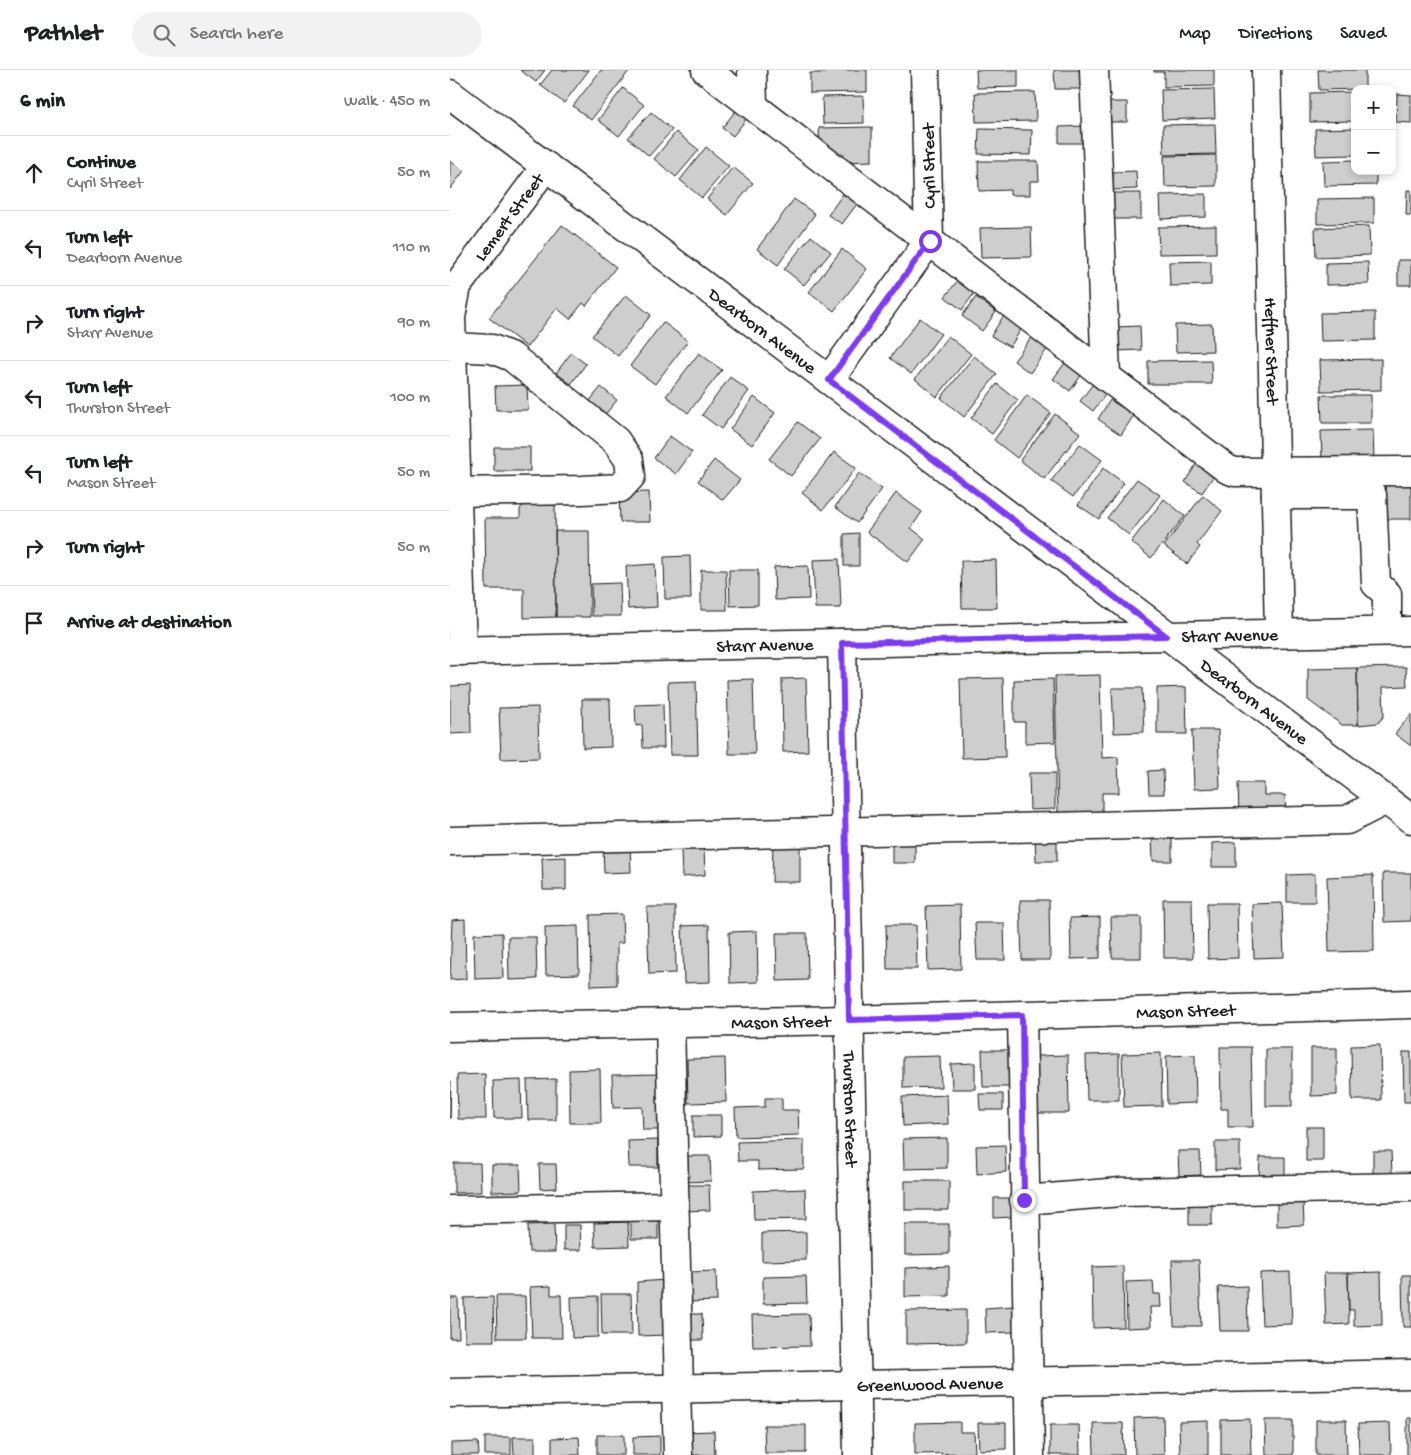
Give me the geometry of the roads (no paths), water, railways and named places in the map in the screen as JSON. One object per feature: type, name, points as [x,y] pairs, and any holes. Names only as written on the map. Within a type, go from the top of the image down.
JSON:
[{"type":"street","points":[[706,70],[1227,469],[1276,484],[1372,495],[1376,584],[1387,594],[1399,631]]},
{"type":"street","points":[[752,70],[753,105]]},
{"type":"street","name":"Cyril Street","points":[[925,70],[930,241]]},
{"type":"street","points":[[1094,70],[1106,376]]},
{"type":"street","name":"Heffner Street","points":[[1266,70],[1279,633]]},
{"type":"street","name":"Dearborn Avenue","points":[[450,94],[1411,819]]},
{"type":"street","name":"Lemert Street","points":[[456,651],[452,302],[457,286],[546,166]]},
{"type":"street","points":[[829,380],[930,241]]},
{"type":"street","points":[[452,347],[492,349],[512,357],[616,441],[629,460],[632,476],[620,488],[453,492]]},
{"type":"street","points":[[1276,484],[1411,472]]},
{"type":"street","name":"Starr Avenue","points":[[456,651],[1399,631]]},
{"type":"street","name":"Thurston Street","points":[[842,643],[858,1455]]},
{"type":"street","points":[[450,841],[1347,820],[1386,800]]},
{"type":"street","name":"Mason Street","points":[[450,1027],[849,1020],[1411,1004]]},
{"type":"street","points":[[1022,1015],[1030,1455]]},
{"type":"street","points":[[670,1023],[678,1455]]},
{"type":"street","points":[[1024,1200],[1121,1192],[1411,1187]]},
{"type":"street","points":[[450,1210],[674,1206]]},
{"type":"street","name":"Greenwood Avenue","points":[[450,1393],[1411,1374]]}]
